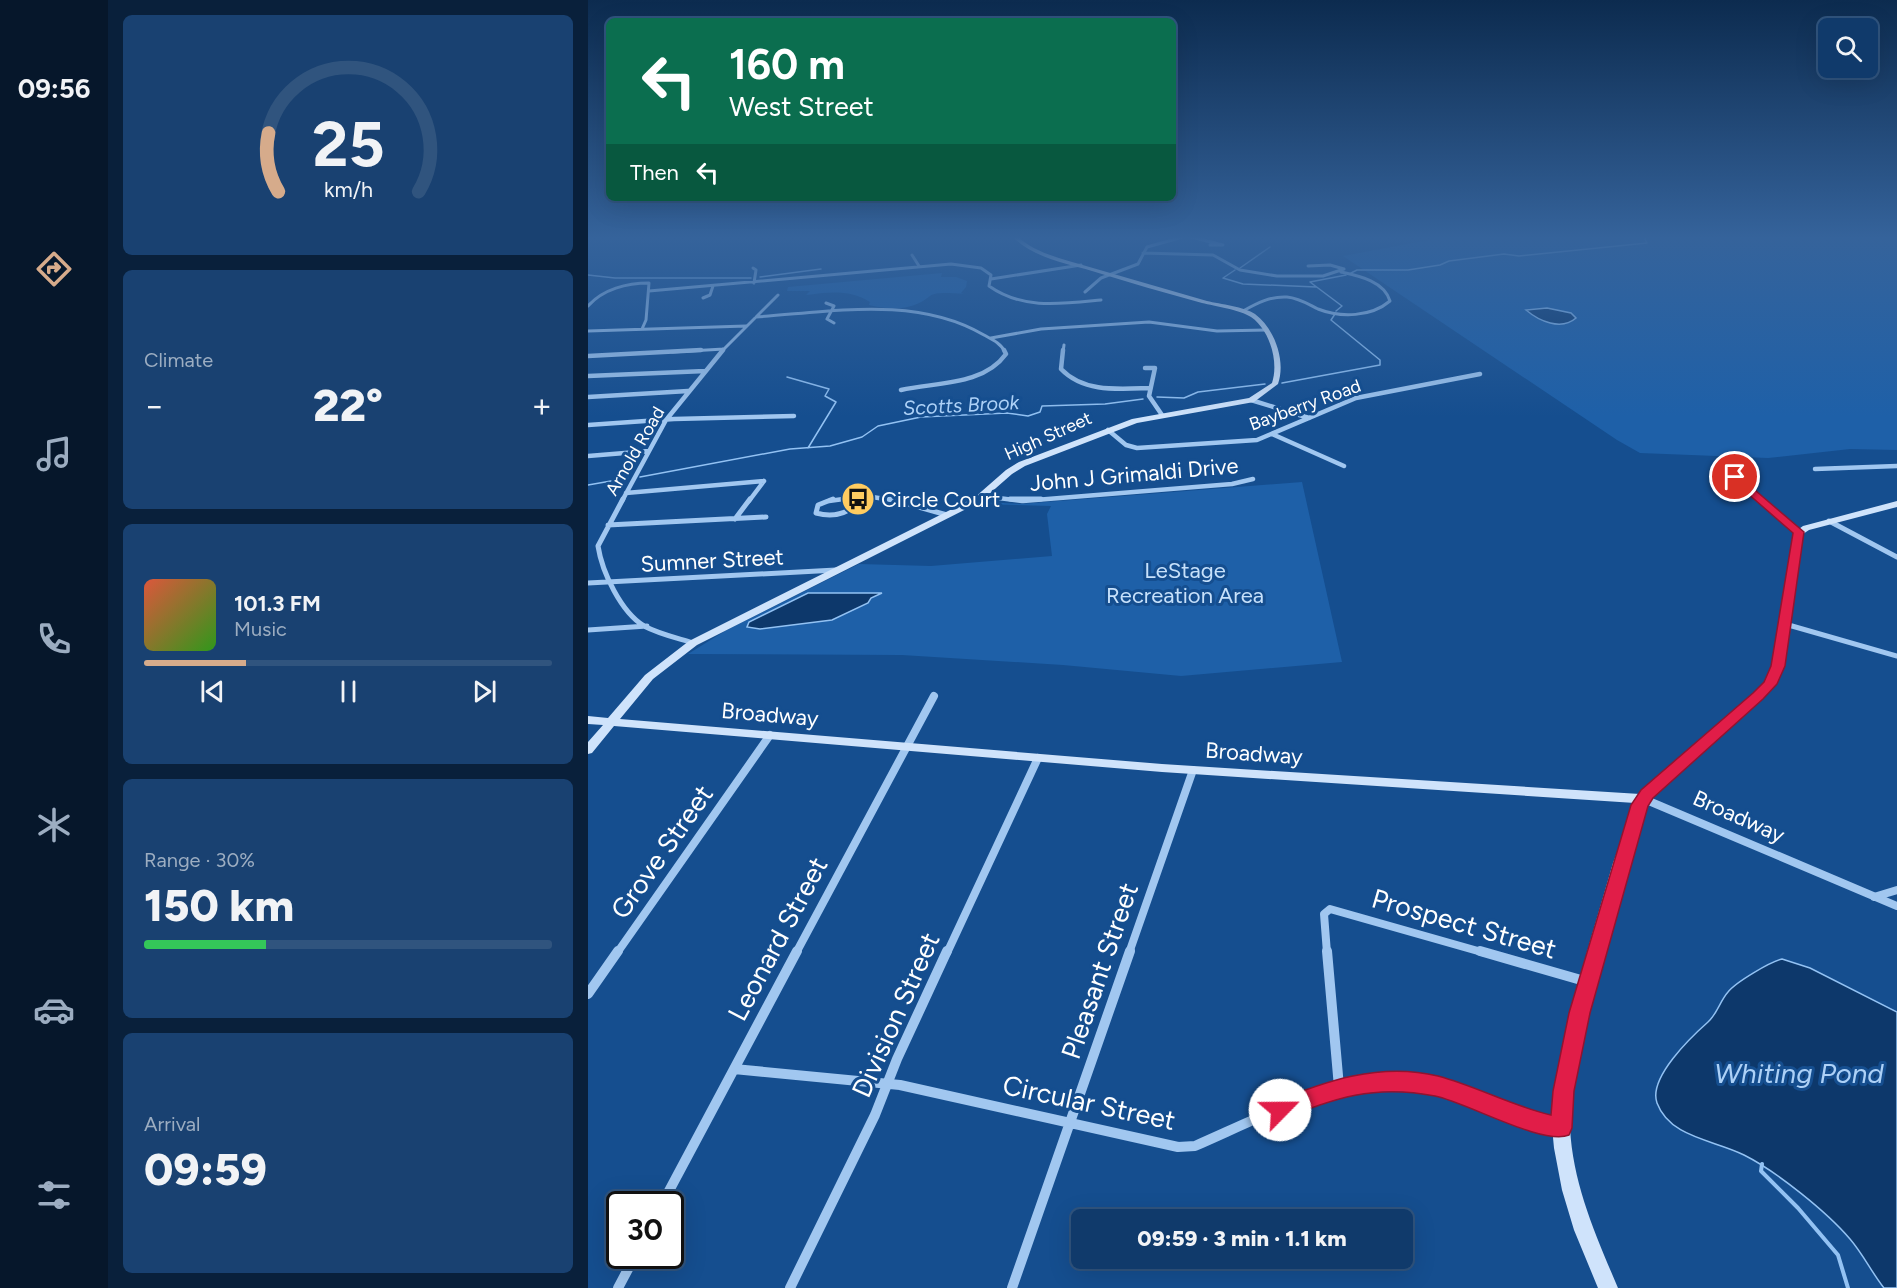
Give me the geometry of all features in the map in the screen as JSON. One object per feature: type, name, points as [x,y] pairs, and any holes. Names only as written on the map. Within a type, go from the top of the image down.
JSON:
[{"type":"street","points":[[642,329],[646,320],[648,297]]},
{"type":"street","name":"Arnold Road","points":[[693,643],[635,620],[612,582],[598,549],[608,525],[666,420],[724,349],[776,297]]},
{"type":"street","points":[[1008,297],[1027,303],[1101,300]]},
{"type":"street","points":[[1186,297],[1243,311],[1260,321],[1266,330]]},
{"type":"street","points":[[1243,311],[1261,300],[1275,297]]},
{"type":"street","points":[[1278,297],[1299,298],[1320,309],[1348,313],[1377,309],[1390,301],[1388,297]]},
{"type":"street","points":[[826,303],[834,306],[827,319],[834,324]]},
{"type":"street","points":[[756,317],[873,311],[933,314],[945,317],[991,338],[1004,347],[1005,354],[1002,361],[994,367],[963,379],[901,390]]},
{"type":"street","points":[[991,338],[1041,329],[1137,323],[1170,323],[1217,331],[1266,330]]},
{"type":"street","points":[[588,331],[746,326]]},
{"type":"street","name":"High Street","points":[[588,750],[649,677],[693,643],[983,496],[1004,476],[1022,464],[1108,430],[1162,415],[1251,400],[1272,388],[1278,377],[1266,330]]},
{"type":"street","points":[[1064,345],[1061,369],[1071,379],[1103,388],[1150,388]]},
{"type":"street","points":[[588,356],[724,349]]},
{"type":"street","points":[[1145,368],[1155,368],[1149,399],[1162,415]]},
{"type":"street","points":[[588,376],[705,371]]},
{"type":"street","name":"Bayberry Road","points":[[1108,430],[1126,445],[1144,448],[1251,441],[1356,398],[1480,374]]},
{"type":"street","points":[[588,397],[688,391]]},
{"type":"street","points":[[1251,400],[1309,418]]},
{"type":"street","points":[[588,425],[794,416]]},
{"type":"street","points":[[1272,434],[1344,466]]},
{"type":"street","points":[[588,456],[649,451]]},
{"type":"street","points":[[1719,463],[1799,532]]},
{"type":"street","points":[[1815,468],[1897,466]]},
{"type":"street","name":"John J Grimaldi Drive","points":[[983,496],[1022,501],[1239,483],[1253,479]]},
{"type":"street","points":[[626,493],[764,481],[735,519]]},
{"type":"street","points":[[864,498],[842,514],[830,516],[816,513],[818,504],[824,501],[864,498],[897,499],[947,515]]},
{"type":"street","points":[[1799,532],[1829,521],[1897,504]]},
{"type":"street","points":[[608,525],[766,518]]},
{"type":"street","points":[[1829,521],[1897,557]]},
{"type":"street","points":[[1608,1288],[1585,1238],[1572,1198],[1561,1128],[1564,1091],[1588,982],[1630,831],[1644,799],[1770,684],[1778,666],[1799,532]]},
{"type":"street","name":"Sumner Street","points":[[588,583],[838,570]]},
{"type":"street","points":[[1785,624],[1897,656]]},
{"type":"street","points":[[588,630],[647,626]]},
{"type":"street","name":"Leonard Street","points":[[669,1191],[934,696]]},
{"type":"street","name":"Broadway","points":[[588,720],[1193,770],[1644,799],[1897,906]]},
{"type":"street","name":"Grove Street","points":[[588,994],[770,735]]},
{"type":"street","name":"Division Street","points":[[790,1288],[875,1115],[897,1059],[1038,758]]},
{"type":"street","name":"Pleasant Street","points":[[1012,1288],[1193,770]]},
{"type":"street","points":[[1874,898],[1897,890]]},
{"type":"street","name":"Prospect Street","points":[[1339,1087],[1324,914],[1329,909],[1588,982]]},
{"type":"street","name":"Circular Street","points":[[734,1069],[888,1083],[1187,1147],[1339,1087],[1372,1081],[1437,1086],[1540,1123],[1561,1128]]},
{"type":"street","points":[[618,1288],[628,1269]]},
{"type":"green space","points":[[860,297],[928,297],[910,307],[902,308],[869,305],[870,302]]},
{"type":"green space","points":[[1404,297],[1897,297],[1897,450],[1850,449],[1768,458],[1640,453],[1617,440]]},
{"type":"green space","name":"LeStage Recreation Area","points":[[1302,482],[1342,662],[1181,676],[1063,665],[902,655],[688,654],[725,631],[859,564],[931,566],[1052,556],[1047,514],[1051,506],[976,504],[983,502],[1021,504]]},
{"type":"water","points":[[1547,308],[1571,313],[1576,318],[1564,324],[1550,323],[1526,310]]},
{"type":"water","points":[[808,593],[882,593],[871,598],[868,603],[832,620],[760,629],[747,627],[749,622]]},
{"type":"water","name":"Whiting Pond","points":[[1782,959],[1810,968],[1897,1012],[1897,1288],[1884,1288],[1850,1239],[1800,1193],[1771,1171],[1744,1155],[1683,1131],[1663,1115],[1657,1103],[1656,1093],[1665,1070],[1682,1048],[1711,1019],[1728,992],[1754,973]]},
{"type":"waterway","name":"Scotts Brook","points":[[1330,297],[1342,306],[1336,311]]},
{"type":"waterway","name":"Scotts Brook","points":[[1282,383],[1380,365],[1380,360],[1331,320],[1335,314]]},
{"type":"waterway","points":[[787,377],[829,389],[825,396],[836,402],[808,448]]},
{"type":"waterway","name":"Scotts Brook","points":[[1157,397],[1184,398],[1198,392],[1265,384]]},
{"type":"waterway","name":"Scotts Brook","points":[[808,448],[830,446],[862,437],[878,426],[921,417],[1007,413],[1028,416],[1040,412],[1042,406],[1105,404],[1143,399]]},
{"type":"waterway","name":"Scotts Brook","points":[[640,477],[808,448]]},
{"type":"waterway","name":"Scotts Brook","points":[[588,485],[628,478]]},
{"type":"waterway","points":[[1762,1164],[1761,1171],[1798,1208],[1838,1255],[1848,1288]]},
{"type":"place","name":"Circle Court","points":[[858,499]]},
{"type":"route","points":[[1280,1110],[1323,1092],[1355,1083],[1405,1082],[1437,1086],[1540,1123],[1561,1128],[1561,1109],[1580,1013],[1597,945],[1630,831],[1640,805],[1647,794],[1770,684],[1778,666],[1799,532],[1735,477]]}]
